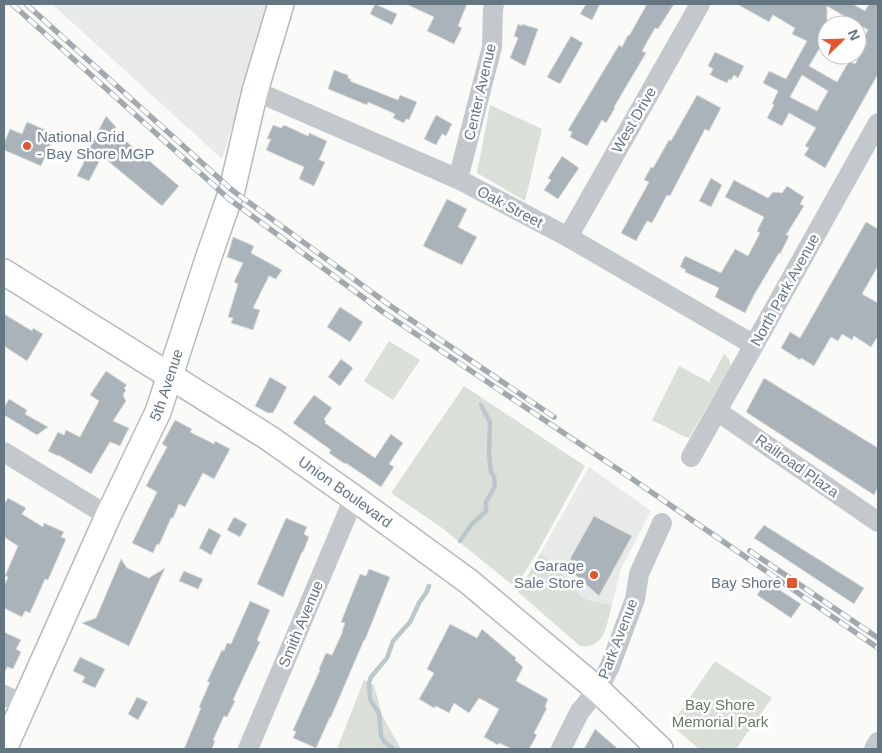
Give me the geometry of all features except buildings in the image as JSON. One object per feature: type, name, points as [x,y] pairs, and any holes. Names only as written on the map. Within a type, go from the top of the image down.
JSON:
[{"type":"main road","name":"5th Avenue","points":[[4,749],[14,699],[108,516],[158,412],[232,190],[255,91],[281,4]]},
{"type":"main road","name":"Union Boulevard","points":[[4,272],[269,438],[354,498],[460,576],[598,690],[660,749]]},
{"type":"street","name":"Center Avenue","points":[[458,179],[492,47],[494,4]]},
{"type":"street","name":"West Drive","points":[[568,236],[700,4]]},
{"type":"street","name":"Oak Street","points":[[255,91],[458,179],[568,236],[754,345]]},
{"type":"street","name":"North Park Avenue","points":[[690,457],[878,123]]},
{"type":"street","name":"Railroad Plaza","points":[[716,411],[878,522]]},
{"type":"street","points":[[4,452],[108,516]]},
{"type":"street","name":"Smith Avenue","points":[[248,749],[354,498]]},
{"type":"street","name":"Park Avenue","points":[[561,749],[580,711],[598,690],[610,666],[635,599],[638,574],[662,523]]},
{"type":"street","points":[[874,749],[878,742]]},
{"type":"shaded area","points":[[52,4],[269,4],[222,159]]},
{"type":"shaded area","points":[[589,467],[651,511],[621,569],[612,605],[588,600],[579,595],[575,585],[540,554]]},
{"type":"green space","points":[[490,105],[542,129],[525,201],[477,173]]},
{"type":"green space","points":[[389,341],[420,360],[393,400],[364,381]]},
{"type":"green space","points":[[724,354],[729,359],[731,366],[689,438],[652,420],[679,366],[709,382]]},
{"type":"green space","points":[[464,386],[585,466],[537,553],[515,587],[442,528],[391,493]]},
{"type":"green space","points":[[540,554],[561,569],[561,573],[575,585],[579,595],[588,600],[612,605],[604,634],[595,644],[580,646],[518,592]]},
{"type":"green space","name":"Bay Shore Memorial Park","points":[[715,661],[772,698],[736,749],[699,749],[671,725]]},
{"type":"green space","points":[[364,680],[374,685],[382,715],[401,749],[337,749]]},
{"type":"waterway","points":[[460,541],[471,525],[486,511],[486,502],[495,486],[489,453],[490,422],[481,405]]},
{"type":"waterway","points":[[394,749],[385,743],[381,736],[379,714],[370,699],[369,683],[371,677],[387,658],[393,641],[410,622],[429,586]]},
{"type":"railway","points":[[12,4],[229,199],[383,312],[625,474],[878,648]]},
{"type":"railway","points":[[26,4],[232,190],[392,307],[554,417]]},
{"type":"railway","points":[[750,551],[878,638]]},
{"type":"place","name":"National Grid - Bay Shore MGP","points":[[27,146]]},
{"type":"place","name":"Garage Sale Store","points":[[594,575]]},
{"type":"place","name":"Bay Shore","points":[[792,583]]}]
